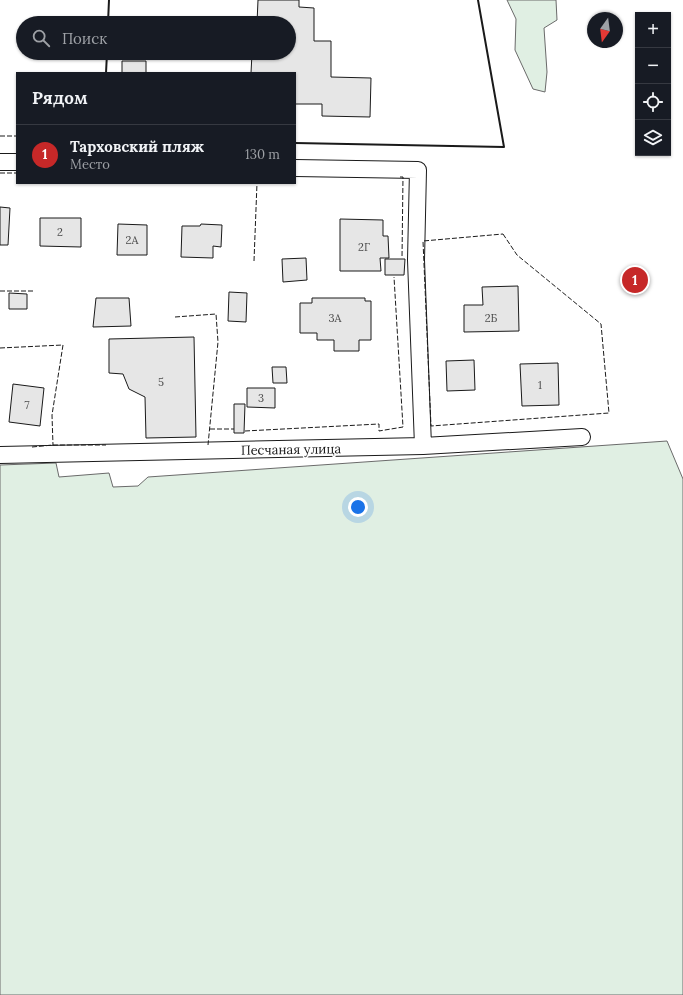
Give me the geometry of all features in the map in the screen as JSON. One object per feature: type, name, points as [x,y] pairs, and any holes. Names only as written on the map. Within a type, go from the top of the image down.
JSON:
[{"type":"street","points":[[0,162],[16,162]]},
{"type":"street","points":[[296,168],[418,170],[416,260],[424,446]]},
{"type":"street","name":"Песчаная улица","points":[[0,455],[424,446],[582,437]]},
{"type":"green space","points":[[507,0],[556,0],[557,20],[544,28],[547,72],[545,92],[533,89],[515,50],[516,19]]},
{"type":"green space","points":[[667,441],[683,479],[683,995],[0,995],[0,465],[56,463],[59,477],[109,473],[113,487],[138,486],[148,477]]},
{"type":"building","points":[[258,0],[299,0],[299,7],[314,8],[314,41],[331,41],[331,77],[371,78],[370,117],[322,116],[322,104],[296,104],[296,72],[251,72],[252,60],[296,60],[296,16],[257,16]]},
{"type":"building","points":[[122,61],[146,61],[146,72],[122,72]]},
{"type":"building","points":[[0,207],[10,208],[8,245],[0,245]]},
{"type":"building","points":[[40,218],[81,218],[81,247],[40,246]]},
{"type":"building","points":[[340,219],[383,220],[383,236],[388,236],[389,258],[380,258],[381,271],[340,271]]},
{"type":"building","points":[[118,224],[147,225],[147,255],[117,255]]},
{"type":"building","points":[[201,224],[222,225],[221,247],[213,246],[213,258],[181,257],[182,226],[200,226]]},
{"type":"building","points":[[306,258],[307,280],[283,282],[282,259]]},
{"type":"building","points":[[385,259],[405,259],[404,275],[385,275]]},
{"type":"building","points":[[518,286],[519,331],[464,332],[464,305],[483,305],[482,287]]},
{"type":"building","points":[[229,292],[247,293],[246,322],[228,321]]},
{"type":"building","points":[[9,293],[27,294],[27,309],[9,309]]},
{"type":"building","points":[[96,298],[129,298],[131,326],[93,327]]},
{"type":"building","points":[[312,298],[365,298],[365,301],[371,301],[371,340],[359,340],[359,351],[334,351],[334,340],[317,340],[317,333],[300,333],[300,303],[312,303]]},
{"type":"building","points":[[194,337],[196,437],[146,438],[145,397],[129,389],[123,374],[109,373],[109,339]]},
{"type":"building","points":[[474,360],[475,390],[447,391],[446,361]]},
{"type":"building","points":[[558,363],[559,405],[522,406],[520,364]]},
{"type":"building","points":[[272,367],[286,367],[287,383],[273,383]]},
{"type":"building","points":[[13,384],[44,388],[40,426],[9,422]]},
{"type":"building","points":[[247,388],[275,388],[275,408],[247,407]]},
{"type":"building","points":[[234,404],[245,404],[244,433],[234,433]]},
{"type":"fence","points":[[0,136],[16,136]]},
{"type":"fence","points":[[0,173],[16,173]]},
{"type":"fence","points":[[400,177],[403,177],[402,258]]},
{"type":"fence","points":[[254,261],[257,184]]},
{"type":"fence","points":[[503,234],[517,255],[601,324],[609,413],[431,426],[423,241],[503,234]]},
{"type":"fence","points":[[245,431],[379,424],[379,431],[403,427],[394,277]]},
{"type":"fence","points":[[0,291],[34,291]]},
{"type":"fence","points":[[175,317],[216,314],[218,342],[208,445]]},
{"type":"fence","points":[[0,348],[63,345],[52,415],[53,445]]},
{"type":"fence","points":[[210,429],[234,429]]},
{"type":"fence","points":[[32,447],[53,445],[106,445]]},
{"type":"wall","points":[[108,16],[109,0]]},
{"type":"wall","points":[[296,143],[504,147],[478,0]]},
{"type":"wall","points":[[106,72],[107,60]]},
{"type":"place","name":"Тарховский пляж","points":[[635,280]]}]
